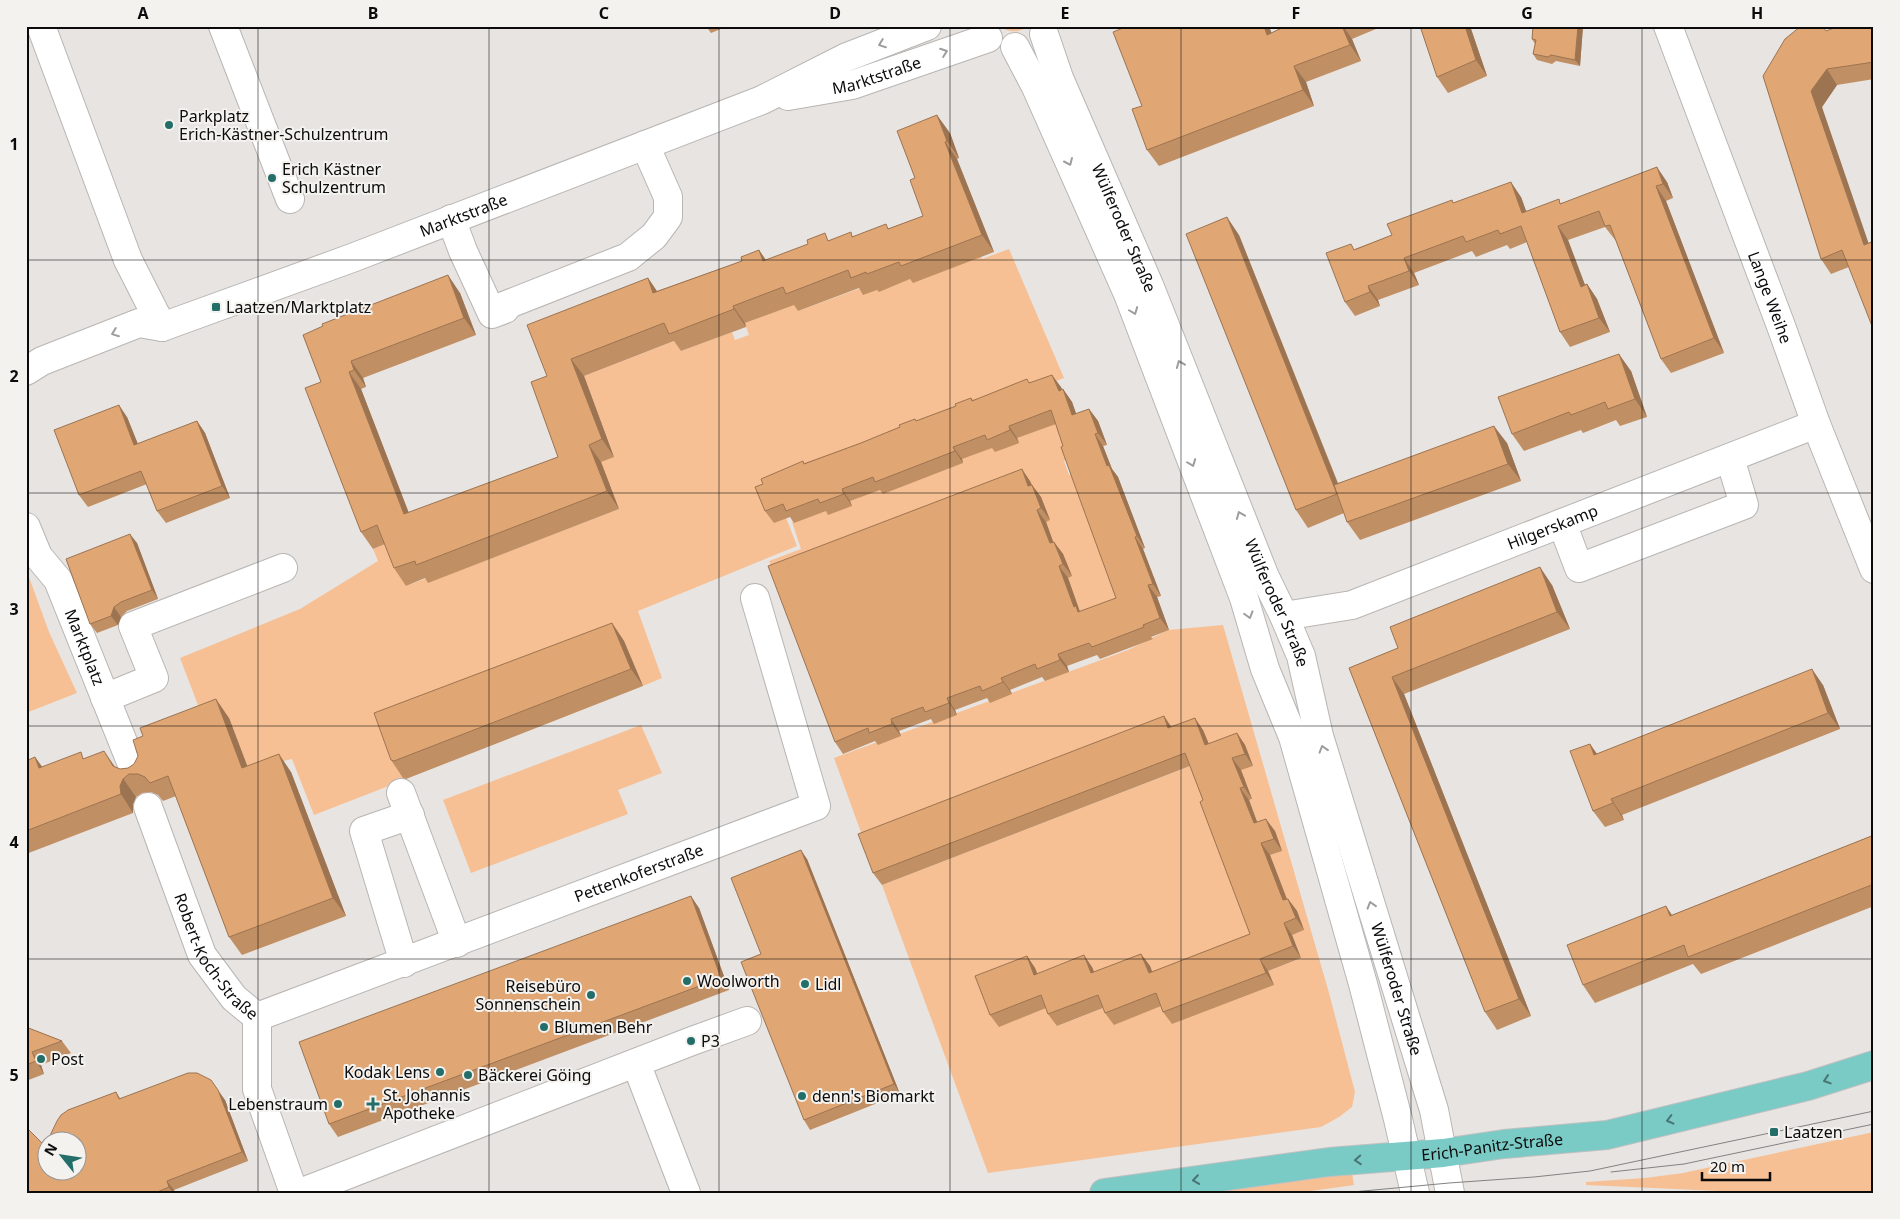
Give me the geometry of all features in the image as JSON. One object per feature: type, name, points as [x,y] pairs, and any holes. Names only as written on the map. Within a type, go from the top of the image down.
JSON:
[{"type":"main road","name":"Erich-Panitz-Straße","points":[[1104,1193],[1329,1162],[1443,1153],[1504,1144],[1607,1135],[1808,1086],[1874,1065]]},
{"type":"street","points":[[41,26],[128,260],[162,327]]},
{"type":"street","points":[[223,26],[290,199]]},
{"type":"street","name":"Marktstraße","points":[[26,371],[42,361],[139,323],[162,327],[645,145],[762,100],[847,57],[927,26]]},
{"type":"street","name":"Lange Weihe","points":[[1668,26],[1782,326],[1816,424],[1874,569]]},
{"type":"street","points":[[983,32],[1003,45],[1015,47],[1030,44],[1047,30]]},
{"type":"street","name":"Wülferoder Straße","points":[[1047,30],[1059,78],[1149,285],[1265,577],[1301,656],[1320,736],[1434,1110],[1450,1193]]},
{"type":"street","name":"Marktstraße","points":[[762,100],[852,85],[983,32]]},
{"type":"street","name":"Wülferoder Straße","points":[[1015,47],[1036,87],[1128,294],[1244,598],[1265,670],[1293,737],[1363,984],[1415,1193]]},
{"type":"street","points":[[496,309],[628,257],[654,236],[668,217],[668,197],[645,145]]},
{"type":"street","points":[[451,219],[463,251],[492,314],[612,268]]},
{"type":"street","name":"Marktstraße","points":[[26,387],[150,340],[156,336],[162,327]]},
{"type":"street","name":"Hilgerskamp","points":[[1284,616],[1352,605],[1816,424]]},
{"type":"street","points":[[1562,523],[1579,568],[1735,509],[1744,505],[1730,458]]},
{"type":"street","name":"Marktplatz","points":[[26,527],[38,556],[58,580],[135,772]]},
{"type":"street","points":[[105,698],[154,678],[134,626],[283,568]]},
{"type":"street","name":"Pettenkoferstraße","points":[[257,1017],[816,806],[755,598]]},
{"type":"street","points":[[404,963],[364,831],[406,804],[457,943]]},
{"type":"street","name":"Robert-Koch-Straße","points":[[148,807],[202,955],[234,998],[257,1017],[257,1090],[294,1193]]},
{"type":"street","points":[[300,1193],[636,1062],[747,1021]]},
{"type":"street","points":[[636,1062],[686,1193]]},
{"type":"shaded area","points":[[999,26],[1029,26],[1022,30],[1014,31],[1006,30]]},
{"type":"shaded area","points":[[1009,249],[1064,378],[775,489],[797,546],[638,611],[662,678],[643,686],[624,641],[386,731],[404,780],[314,815],[292,759],[248,769],[206,726],[180,658],[300,609],[378,561],[373,549],[397,539],[406,586],[427,578],[429,582],[619,509],[610,485],[594,465],[614,456],[584,376],[677,340],[681,351],[732,332],[735,340],[749,335],[745,323],[795,304],[798,311],[861,288],[878,289],[879,291],[979,252],[982,259]]},
{"type":"shaded area","points":[[1057,421],[1071,458],[1064,461],[1069,475],[1074,473],[1122,609],[827,723],[821,694],[769,561],[801,549],[792,522]]},
{"type":"shaded area","points":[[26,569],[49,632],[77,693],[26,713]]},
{"type":"shaded area","points":[[1223,625],[1329,993],[1355,1092],[1352,1107],[1321,1127],[988,1173],[882,885],[1193,765],[1258,946],[1157,985],[1042,987],[1057,1026],[1106,1007],[1164,1005],[1268,971],[1301,958],[1289,927],[1301,922],[1297,911],[1285,915],[1281,884],[1249,800],[1252,799],[1238,763],[1245,745],[866,846],[834,758],[1128,650],[1168,630]]},
{"type":"shaded area","points":[[641,725],[662,773],[618,790],[628,814],[471,873],[443,800]]},
{"type":"shaded area","points":[[1874,1132],[1874,1193],[1764,1193],[1586,1185],[1586,1182],[1683,1173]]},
{"type":"shaded area","points":[[1352,1173],[1354,1185],[1297,1193],[1185,1193]]},
{"type":"building","points":[[1128,26],[1264,26],[1267,35],[1286,26],[1342,26],[1350,45],[1294,66],[1303,90],[1147,150],[1132,109],[1142,106],[1113,32]]},
{"type":"building","points":[[1420,26],[1465,26],[1476,60],[1437,77]]},
{"type":"building","points":[[1533,26],[1578,26],[1575,60],[1551,55],[1548,57],[1533,54],[1536,40],[1532,39]]},
{"type":"building","points":[[1801,26],[1822,26],[1826,31],[1839,26],[1874,26],[1874,62],[1827,69],[1811,91],[1864,245],[1874,241],[1874,331],[1842,250],[1821,259],[1763,76],[1785,39]]},
{"type":"building","points":[[937,115],[947,141],[945,142],[982,235],[901,266],[899,262],[851,278],[848,270],[786,294],[783,287],[733,306],[734,309],[669,334],[664,323],[571,359],[602,439],[589,445],[607,491],[416,565],[415,561],[394,568],[377,525],[361,532],[305,388],[321,382],[303,335],[323,326],[322,324],[448,275],[464,318],[351,361],[354,370],[349,372],[404,514],[558,457],[531,382],[547,376],[527,325],[648,278],[653,293],[742,261],[741,257],[759,250],[763,261],[808,244],[807,240],[825,233],[828,241],[851,232],[852,237],[886,224],[888,229],[923,216],[910,180],[915,178],[897,131]]},
{"type":"building","points":[[1657,167],[1663,184],[1656,186],[1714,338],[1661,359],[1610,225],[1605,226],[1599,211],[1558,226],[1581,287],[1587,284],[1599,318],[1560,332],[1521,226],[1500,234],[1498,230],[1466,242],[1463,236],[1404,258],[1409,271],[1368,286],[1370,292],[1345,302],[1326,253],[1351,244],[1354,250],[1392,235],[1387,224],[1452,200],[1453,203],[1511,182],[1522,213],[1559,199],[1560,204]]},
{"type":"building","points":[[1227,217],[1337,494],[1296,510],[1186,234]]},
{"type":"building","points":[[1619,354],[1635,399],[1608,409],[1605,402],[1571,415],[1569,412],[1512,434],[1498,397]]},
{"type":"building","points":[[1052,375],[1059,391],[1063,389],[1072,415],[1089,409],[1098,433],[1095,434],[1107,466],[1109,465],[1137,536],[1135,537],[1153,584],[1148,585],[1160,618],[1143,625],[1144,627],[1092,647],[1089,643],[1058,654],[1060,660],[1037,669],[1035,664],[1001,678],[1003,682],[982,691],[980,686],[947,698],[949,703],[925,712],[923,707],[891,719],[892,724],[869,733],[868,728],[835,742],[768,566],[1022,469],[1028,486],[1032,485],[1041,508],[1037,510],[1050,543],[1054,542],[1063,564],[1059,566],[1074,607],[1076,606],[1078,612],[1116,598],[1061,447],[1063,446],[1051,410],[1009,426],[1010,430],[987,440],[985,435],[953,447],[955,451],[875,482],[873,477],[842,489],[844,494],[820,503],[818,499],[786,511],[783,504],[765,511],[755,487],[763,484],[761,479],[803,461],[804,464],[861,443],[900,427],[899,425],[915,419],[916,421],[956,406],[955,404],[971,398],[972,401],[1027,379],[1029,383]]},
{"type":"building","points":[[119,405],[134,445],[197,421],[222,486],[157,511],[141,471],[79,495],[54,430]]},
{"type":"building","points":[[1494,426],[1508,464],[1347,522],[1334,485]]},
{"type":"building","points":[[130,534],[152,590],[121,602],[114,607],[111,616],[90,624],[66,559]]},
{"type":"building","points":[[1540,567],[1557,612],[1392,677],[1519,999],[1485,1012],[1349,668],[1398,648],[1390,627]]},
{"type":"building","points":[[612,623],[631,669],[394,761],[391,760],[374,713]]},
{"type":"building","points":[[1812,669],[1828,713],[1611,799],[1613,803],[1593,811],[1570,751],[1590,744],[1594,755]]},
{"type":"building","points":[[216,699],[242,768],[279,754],[333,898],[229,937],[168,776],[150,783],[145,777],[138,774],[129,774],[123,779],[120,786],[121,794],[26,831],[26,761],[35,757],[39,768],[81,752],[83,759],[104,751],[113,766],[120,769],[128,768],[134,764],[138,756],[133,740],[143,736],[140,728]]},
{"type":"building","points":[[1164,716],[1168,728],[1195,718],[1205,745],[1237,733],[1245,754],[1232,758],[1244,787],[1240,788],[1254,823],[1266,819],[1274,839],[1261,843],[1283,900],[1288,899],[1296,918],[1284,923],[1293,946],[1260,959],[1266,973],[1163,1012],[1156,993],[1105,1013],[1098,995],[1048,1014],[1041,995],[990,1015],[975,976],[1027,956],[1034,975],[1084,955],[1091,973],[1141,954],[1149,973],[1250,934],[1200,802],[1203,800],[1185,753],[873,873],[858,834]]},
{"type":"building","points":[[1874,835],[1874,884],[1688,957],[1684,945],[1583,985],[1567,945],[1666,906],[1670,916]]},
{"type":"building","name":"Lidl","points":[[801,850],[894,1084],[804,1120],[741,962],[761,954],[731,878]]},
{"type":"building","points":[[691,896],[721,978],[329,1124],[299,1042]]},
{"type":"building","points":[[26,1027],[62,1041],[32,1052],[36,1061],[26,1065]]},
{"type":"building","points":[[188,1073],[197,1073],[211,1080],[218,1090],[242,1152],[167,1181],[169,1187],[155,1193],[26,1193],[26,1127],[38,1139],[38,1182],[88,1182],[88,1132],[52,1132],[61,1115],[68,1110],[116,1092],[119,1099]]},
{"type":"tram line","points":[[1342,1193],[1590,1171],[1874,1111]]},
{"type":"tram line","points":[[1611,1172],[1684,1164],[1874,1124]]},
{"type":"place","name":"Parkplatz Erich-Kästner-Schulzentrum","points":[[169,125]]},
{"type":"place","name":"Erich Kästner Schulzentrum","points":[[272,178]]},
{"type":"place","name":"Laatzen/Marktplatz","points":[[216,307]]},
{"type":"place","name":"Woolworth","points":[[687,981]]},
{"type":"place","name":"Lidl","points":[[805,984]]},
{"type":"place","name":"Reisebüro Sonnenschein","points":[[591,995]]},
{"type":"place","name":"Blumen Behr","points":[[544,1027]]},
{"type":"place","name":"P3","points":[[691,1041]]},
{"type":"place","name":"Post","points":[[41,1059]]},
{"type":"place","name":"Kodak Lens","points":[[440,1072]]},
{"type":"place","name":"Bäckerei Göing","points":[[468,1075]]},
{"type":"place","name":"denn's Biomarkt","points":[[802,1096]]},
{"type":"place","name":"Lebenstraum","points":[[338,1104]]},
{"type":"place","name":"St. Johannis Apotheke","points":[[373,1104]]},
{"type":"place","name":"Laatzen","points":[[1774,1132]]}]
